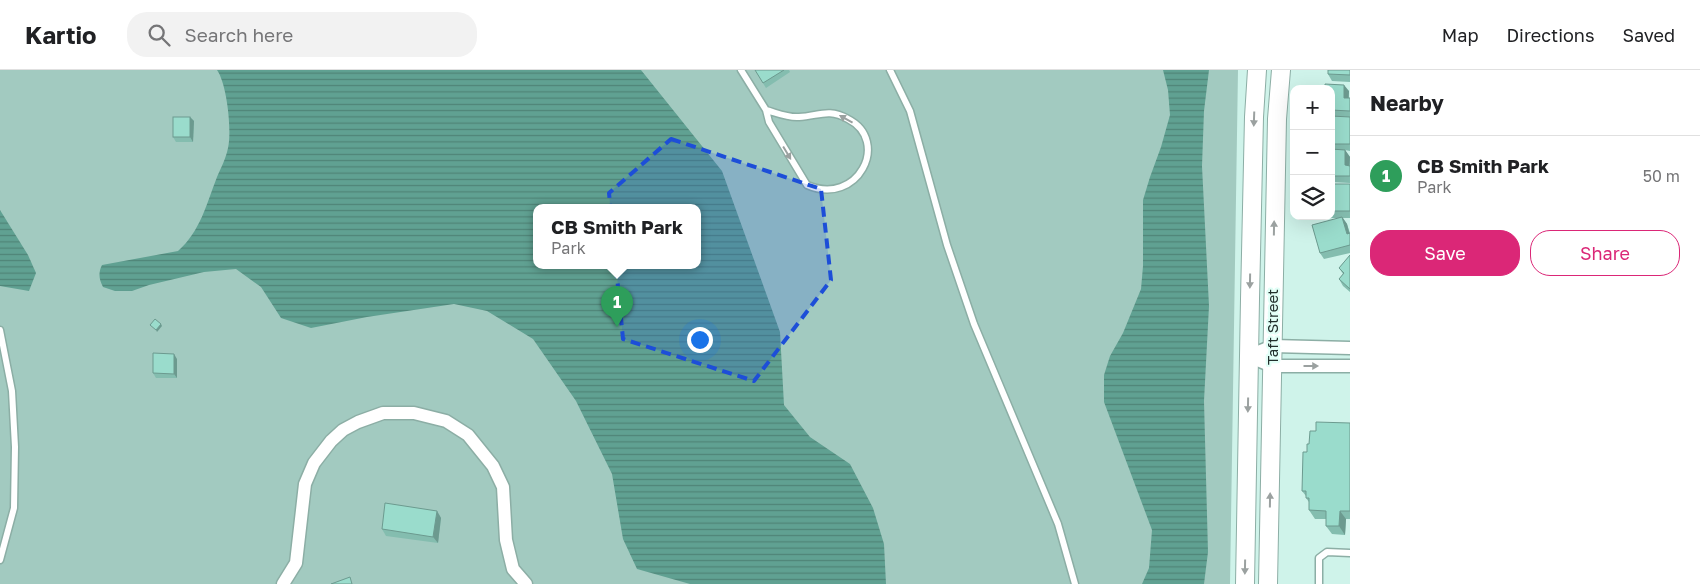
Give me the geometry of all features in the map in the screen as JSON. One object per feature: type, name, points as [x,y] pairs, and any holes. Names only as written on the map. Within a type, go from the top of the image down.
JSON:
[{"type":"street","name":"Taft Street","points":[[1245,584],[1254,117],[1258,70]]},
{"type":"street","name":"Taft Street","points":[[1268,584],[1277,119],[1281,70]]},
{"type":"street","points":[[1248,356],[1272,346],[1350,348]]},
{"type":"street","points":[[1248,356],[1272,366],[1350,366]]},
{"type":"street","points":[[283,584],[296,563],[305,484],[314,463],[331,441],[343,430],[358,422],[383,413],[414,413],[446,421],[468,435],[493,466],[503,487],[506,540],[513,569],[526,584]]},
{"type":"lane","points":[[741,70],[766,110],[769,122],[807,185],[827,191],[843,187],[854,180],[862,171],[867,149],[865,138],[860,128],[850,119],[836,114],[824,113],[800,118],[784,116],[766,110]]},
{"type":"lane","points":[[890,70],[910,111],[947,245],[974,324],[1058,524],[1075,584]]},
{"type":"lane","points":[[0,330],[12,392],[15,447],[14,508],[0,560]]},
{"type":"lane","points":[[1319,584],[1319,558],[1327,552],[1350,553]]},
{"type":"highlighted area","points":[[671,139],[821,189],[831,280],[754,381],[623,339],[609,193]]},
{"type":"shaded area","points":[[0,70],[1238,70],[1230,584],[0,584]]},
{"type":"shaded area","points":[[217,70],[641,70],[722,171],[780,332],[784,405],[810,437],[850,464],[873,508],[884,544],[886,584],[690,584],[637,569],[623,539],[612,474],[576,401],[533,339],[487,311],[454,304],[367,317],[311,328],[281,318],[261,287],[236,269],[204,272],[132,291],[115,291],[103,287],[100,276],[102,265],[178,251],[192,235],[206,207],[228,148],[228,108],[224,86]]},
{"type":"shaded area","points":[[1163,70],[1209,70],[1204,111],[1202,166],[1209,306],[1204,401],[1208,552],[1204,584],[1142,584],[1149,568],[1152,530],[1104,402],[1104,375],[1110,356],[1123,333],[1141,289],[1143,200],[1170,115],[1168,90]]},
{"type":"shaded area","points":[[0,210],[28,255],[36,273],[29,291],[0,286]]},
{"type":"building","points":[[755,70],[784,70],[763,83]]},
{"type":"building","points":[[1328,70],[1350,70],[1350,75],[1328,74]]},
{"type":"building","points":[[1325,84],[1344,85],[1344,98],[1350,98],[1350,111],[1335,110],[1335,85]]},
{"type":"building","points":[[1335,116],[1350,117],[1350,144],[1335,144]]},
{"type":"building","points":[[173,117],[190,117],[190,137],[173,137]]},
{"type":"building","points":[[1335,149],[1345,150],[1345,165],[1350,166],[1350,176],[1335,176]]},
{"type":"building","points":[[1335,184],[1350,184],[1350,211],[1335,211]]},
{"type":"building","points":[[1342,217],[1347,234],[1350,233],[1350,245],[1320,253],[1312,225]]},
{"type":"building","points":[[1350,255],[1350,289],[1339,279],[1344,273],[1339,268]]},
{"type":"building","points":[[155,319],[161,324],[156,330],[150,325]]},
{"type":"building","points":[[153,353],[174,354],[174,374],[153,373]]},
{"type":"building","points":[[1316,422],[1350,423],[1350,511],[1340,511],[1339,526],[1326,526],[1326,511],[1309,510],[1309,498],[1306,498],[1306,491],[1302,491],[1303,452],[1307,452],[1310,431],[1316,431]]},
{"type":"building","points":[[385,503],[437,511],[433,537],[382,529]]},
{"type":"building","points":[[350,577],[352,584],[331,584]]},
{"type":"place","name":"CB Smith Park","points":[[617,327]]}]
